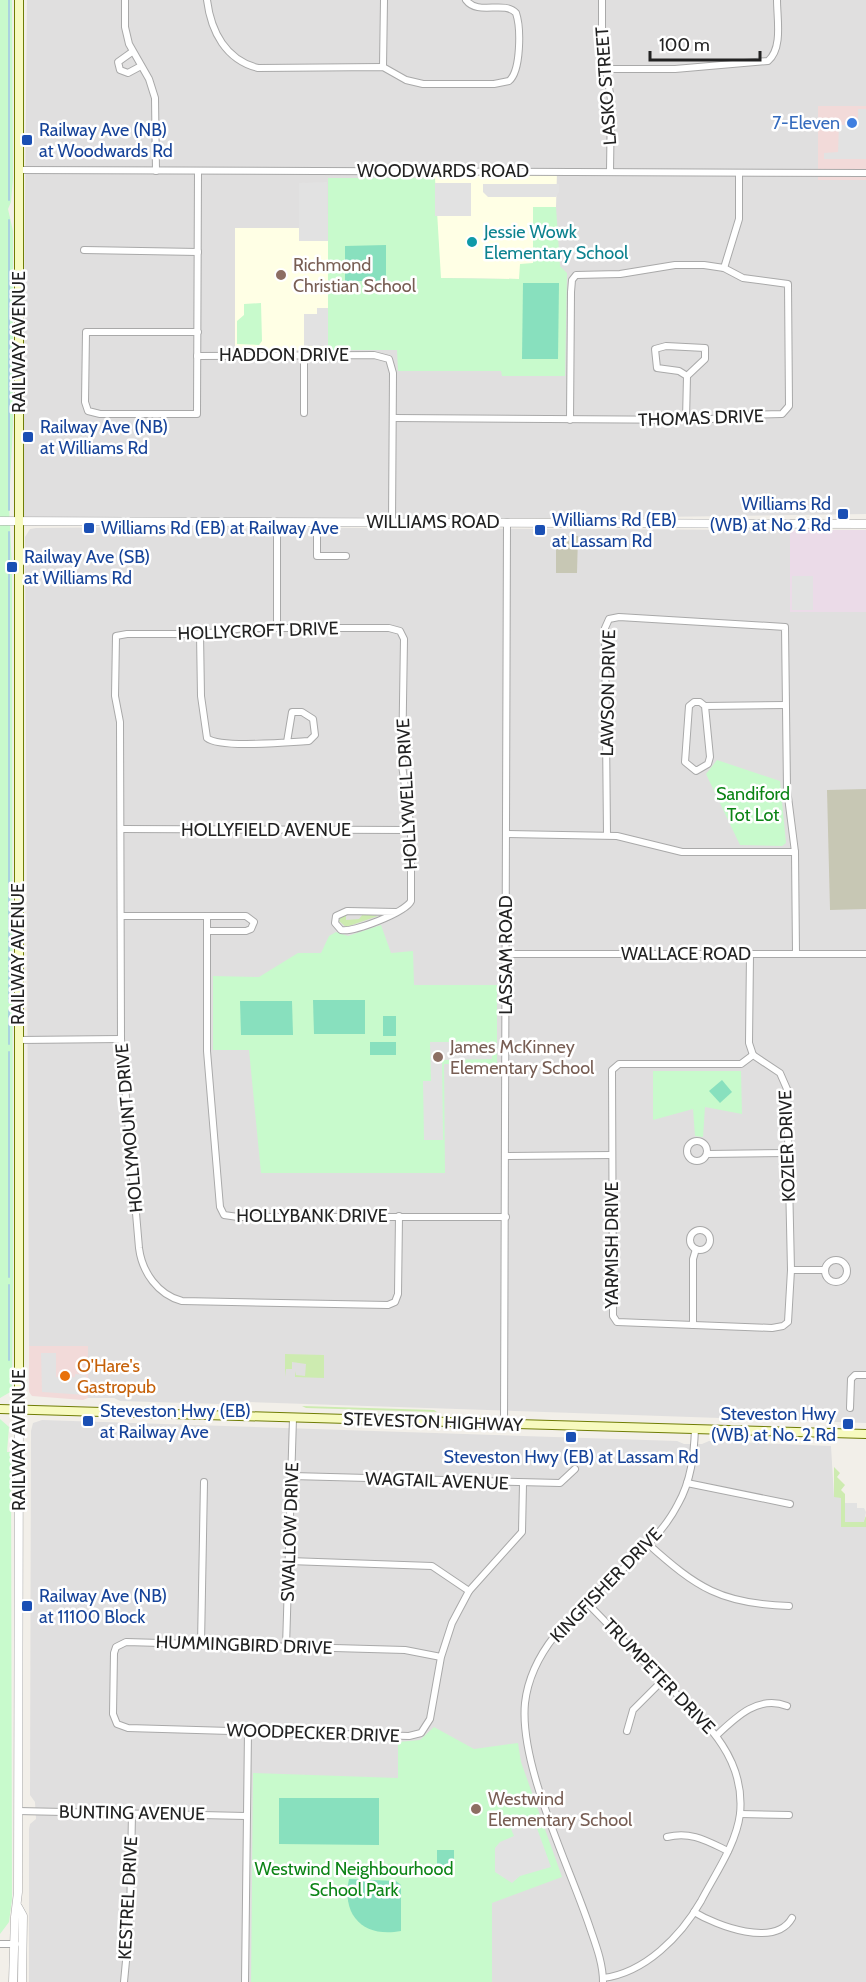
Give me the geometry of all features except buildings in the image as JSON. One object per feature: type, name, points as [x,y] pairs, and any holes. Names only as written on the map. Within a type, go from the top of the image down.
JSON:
[{"type":"main road","name":"RAILWAY AVENUE","points":[[19,0],[19,1409]]},
{"type":"main road","name":"STEVESTON HIGHWAY","points":[[0,1409],[866,1434]]},
{"type":"street","points":[[125,0],[125,27],[132,52],[149,79],[155,98],[156,171]]},
{"type":"street","points":[[207,0],[212,22],[226,50],[239,62],[249,66],[258,68],[383,67],[406,80],[423,84],[500,84],[510,81],[517,68],[518,23],[516,13],[505,7],[475,7],[466,0]]},
{"type":"street","points":[[383,67],[384,0]]},
{"type":"street","name":"LASKO STREET","points":[[602,0],[602,42],[610,100],[610,171]]},
{"type":"street","points":[[607,69],[675,69],[768,61],[773,56],[777,44],[777,0]]},
{"type":"street","points":[[132,52],[120,59],[118,68],[128,74],[141,66]]},
{"type":"street","name":"WOODWARDS ROAD","points":[[19,170],[866,173]]},
{"type":"street","name":"HADDON DRIVE","points":[[198,171],[197,356],[374,355],[389,359],[392,365],[393,418],[392,522]]},
{"type":"street","points":[[570,420],[572,280],[576,275],[620,274],[675,265],[724,268],[739,219],[739,173]]},
{"type":"street","points":[[84,250],[198,252]]},
{"type":"street","name":"THOMAS DRIVE","points":[[393,418],[686,420],[785,413],[789,406],[788,284],[743,278],[724,268]]},
{"type":"street","points":[[197,356],[197,414],[100,414],[88,411],[86,407],[86,332],[198,332]]},
{"type":"street","points":[[686,420],[687,376],[705,359],[705,348],[666,346],[655,349],[657,368],[679,370],[687,376]]},
{"type":"street","points":[[304,355],[304,413]]},
{"type":"street","name":"WILLIAMS ROAD","points":[[0,521],[866,524]]},
{"type":"street","points":[[277,522],[277,628]]},
{"type":"street","points":[[317,522],[317,556],[346,556]]},
{"type":"street","name":"LASSAM ROAD","points":[[504,1424],[507,522]]},
{"type":"street","name":"LAWSON DRIVE","points":[[608,835],[605,628],[609,619],[619,617],[785,627],[785,705]]},
{"type":"street","name":"HOLLYCROFT DRIVE","points":[[116,636],[200,634],[277,628],[389,628],[400,632]]},
{"type":"street","name":"HOLLYWELL DRIVE","points":[[396,912],[408,907],[411,901],[411,830],[402,765],[404,639],[400,632]]},
{"type":"street","points":[[200,634],[201,696],[207,738],[217,743],[286,742],[313,739],[315,725],[313,719],[304,712],[292,712],[286,742]]},
{"type":"street","name":"HOLLYMOUNT DRIVE","points":[[116,636],[115,696],[120,722],[121,1039],[140,1256],[146,1272],[162,1292],[174,1299],[196,1302],[384,1305],[396,1302],[398,1291],[399,1216]]},
{"type":"street","points":[[705,706],[710,757],[708,764],[702,770],[696,771],[685,762],[689,706],[693,702],[700,702],[705,706],[785,705],[787,789],[795,852],[796,954]]},
{"type":"street","name":"HOLLYFIELD AVENUE","points":[[121,830],[411,830]]},
{"type":"street","points":[[506,834],[608,835],[682,852],[795,852]]},
{"type":"street","points":[[347,911],[396,912],[347,931],[340,930],[335,923],[336,916],[347,911]]},
{"type":"street","points":[[122,916],[246,916],[254,922],[251,929],[246,931],[207,931]]},
{"type":"street","name":"HOLLYBANK DRIVE","points":[[207,916],[207,1051],[222,1212],[227,1217],[506,1216]]},
{"type":"street","name":"WALLACE ROAD","points":[[506,954],[866,954]]},
{"type":"street","points":[[750,954],[749,1043],[753,1055]]},
{"type":"street","points":[[18,1040],[121,1039]]},
{"type":"street","name":"YARMISH DRIVE","points":[[753,1055],[741,1064],[619,1064],[613,1067],[613,1317],[617,1322],[772,1328],[787,1323]]},
{"type":"street","name":"KOZIER DRIVE","points":[[753,1055],[780,1073],[787,1089],[791,1270],[790,1312],[787,1323]]},
{"type":"street","points":[[780,1073],[786,1066]]},
{"type":"street","points":[[707,1154],[789,1153]]},
{"type":"street","points":[[506,1156],[612,1155]]},
{"type":"street","points":[[693,1325],[693,1258],[696,1249]]},
{"type":"street","points":[[791,1270],[825,1270]]},
{"type":"street","points":[[850,1408],[852,1377],[866,1375]]},
{"type":"street","name":"RAILWAY AVENUE","points":[[19,1409],[18,1907],[15,1917],[22,1982]]},
{"type":"street","name":"SWALLOW DRIVE","points":[[286,1647],[293,1418]]},
{"type":"street","name":"KINGFISHER DRIVE","points":[[603,1980],[585,1913],[531,1764],[525,1734],[525,1701],[535,1668],[553,1638],[668,1521],[687,1483],[695,1429]]},
{"type":"street","name":"WAGTAIL AVENUE","points":[[292,1476],[523,1484],[560,1483],[575,1469]]},
{"type":"street","points":[[201,1644],[204,1482]]},
{"type":"street","points":[[687,1483],[790,1504]]},
{"type":"street","name":"WOODPECKER DRIVE","points":[[113,1714],[117,1724],[125,1727],[409,1736],[421,1733],[430,1719],[441,1657],[452,1623],[469,1591],[522,1532],[523,1484]]},
{"type":"street","points":[[647,1543],[688,1579],[714,1594],[759,1605],[789,1606]]},
{"type":"street","points":[[289,1561],[432,1566],[469,1591]]},
{"type":"street","name":"TRUMPETER DRIVE","points":[[586,1602],[717,1735],[736,1775],[740,1814],[728,1851],[694,1912],[663,1949],[634,1967],[603,1980]]},
{"type":"street","name":"HUMMINGBIRD DRIVE","points":[[113,1714],[114,1653],[118,1644],[126,1642],[405,1650],[441,1657]]},
{"type":"street","points":[[627,1731],[633,1710],[663,1680]]},
{"type":"street","points":[[717,1735],[741,1714],[759,1704],[775,1701],[787,1706]]},
{"type":"street","points":[[244,1982],[248,1731]]},
{"type":"street","name":"BUNTING AVENUE","points":[[18,1811],[246,1816]]},
{"type":"street","name":"KESTREL DRIVE","points":[[124,1982],[129,1928],[132,1813]]},
{"type":"street","points":[[740,1814],[789,1815]]},
{"type":"street","points":[[667,1837],[680,1834],[695,1835],[728,1851]]},
{"type":"street","points":[[694,1912],[727,1928],[756,1932],[782,1930],[792,1918]]},
{"type":"street","points":[[0,1944],[18,1944]]},
{"type":"street","name":"RAILWAY AVENUE","points":[[13,1982],[18,1944]]},
{"type":"shaded area","points":[[27,0],[866,0],[866,106],[818,106],[818,179],[866,180],[866,514],[586,518],[22,518]]},
{"type":"shaded area","points":[[818,106],[866,106],[866,180],[818,180]]},
{"type":"shaded area","points":[[858,109],[866,109],[866,159],[824,159],[824,153],[838,152],[839,125],[858,125]]},
{"type":"shaded area","points":[[435,172],[557,172],[556,207],[533,207],[533,264],[519,279],[440,278],[435,216]]},
{"type":"shaded area","points":[[327,182],[328,241],[299,241],[299,183]]},
{"type":"shaded area","points":[[435,183],[471,183],[471,216],[435,216]]},
{"type":"shaded area","points":[[483,184],[559,184],[559,192],[556,197],[488,197],[483,192]]},
{"type":"shaded area","name":"Richmond Christian School","points":[[235,228],[299,228],[300,241],[328,241],[328,308],[317,308],[317,314],[304,314],[304,345],[328,346],[328,350],[235,350]]},
{"type":"shaded area","points":[[317,308],[328,308],[328,346],[304,346],[304,314],[317,314]]},
{"type":"shaded area","points":[[36,528],[790,530],[790,612],[866,612],[866,1423],[221,1401],[219,1404],[120,1401],[114,1398],[88,1398],[88,1346],[29,1346],[25,537],[30,529]]},
{"type":"shaded area","points":[[790,530],[866,530],[866,612],[790,612]]},
{"type":"shaded area","points":[[556,536],[578,536],[577,573],[556,573]]},
{"type":"shaded area","points":[[792,576],[813,576],[813,610],[792,610]]},
{"type":"shaded area","points":[[866,789],[866,909],[830,910],[827,790]]},
{"type":"shaded area","points":[[430,1042],[458,1042],[458,1049],[467,1049],[467,1052],[479,1052],[479,1047],[492,1047],[492,1059],[442,1060],[443,1140],[424,1140],[423,1081],[431,1081]]},
{"type":"shaded area","points":[[29,1346],[88,1346],[88,1398],[83,1400],[32,1396],[29,1392]]},
{"type":"shaded area","points":[[41,1353],[56,1353],[56,1377],[86,1375],[86,1395],[42,1392]]},
{"type":"shaded area","points":[[42,1420],[677,1441],[684,1444],[702,1444],[709,1441],[831,1446],[834,1497],[841,1497],[841,1526],[866,1527],[866,1982],[29,1982],[29,1829],[30,1824],[36,1819],[35,1802],[30,1795],[31,1431],[33,1423]]},
{"type":"shaded area","points":[[845,1503],[857,1503],[857,1508],[864,1508],[866,1512],[864,1522],[845,1522]]},
{"type":"shaded area","points":[[534,1820],[551,1867],[520,1876],[512,1883],[495,1872],[495,1848],[500,1842],[514,1836],[511,1829]]},
{"type":"green space","points":[[0,0],[12,0],[13,179],[11,202],[8,209],[13,231],[13,424],[9,505],[12,567],[13,1281],[12,1391],[0,1398]]},
{"type":"green space","points":[[328,178],[435,178],[441,278],[519,279],[520,264],[533,263],[533,207],[556,207],[560,266],[567,273],[565,376],[502,376],[501,371],[398,371],[397,350],[328,350]]},
{"type":"green space","points":[[386,245],[386,281],[345,281],[345,246]]},
{"type":"green space","points":[[523,283],[559,283],[558,359],[522,359]]},
{"type":"green space","points":[[261,303],[262,341],[259,345],[237,344],[237,321],[244,315],[244,304]]},
{"type":"green space","name":"Sandiford Tot Lot","points":[[717,760],[780,781],[786,843],[782,846],[740,845],[706,774]]},
{"type":"green space","points":[[346,914],[346,920],[359,919],[363,914],[378,916],[346,927],[339,921],[341,916]]},
{"type":"green space","points":[[381,925],[391,953],[413,951],[414,985],[497,985],[497,1064],[444,1064],[445,1173],[261,1173],[249,1050],[213,1050],[213,976],[259,977],[298,953],[321,953],[329,936],[336,932],[348,936]]},
{"type":"green space","points":[[313,1000],[365,1000],[365,1034],[314,1034]]},
{"type":"green space","points":[[240,1001],[292,1001],[293,1035],[241,1035]]},
{"type":"green space","points":[[383,1016],[396,1016],[396,1036],[383,1036]]},
{"type":"green space","points":[[370,1042],[396,1042],[396,1055],[370,1055]]},
{"type":"green space","points":[[653,1071],[741,1071],[742,1114],[705,1107],[703,1137],[695,1136],[693,1109],[653,1120]]},
{"type":"green space","points":[[722,1080],[732,1092],[720,1103],[709,1091]]},
{"type":"green space","points":[[285,1354],[324,1355],[324,1378],[295,1377],[295,1371],[296,1375],[305,1376],[306,1364],[292,1362],[292,1369],[286,1369],[285,1377]]},
{"type":"green space","points":[[302,1406],[434,1410],[437,1412],[306,1408]]},
{"type":"green space","points":[[0,1419],[9,1427],[7,1452],[11,1452],[12,1899],[9,1922],[0,1934]]},
{"type":"green space","points":[[834,1467],[840,1473],[837,1477],[845,1485],[841,1490],[845,1494],[845,1522],[864,1520],[866,1516],[866,1527],[841,1527],[841,1498],[834,1497]]},
{"type":"green space","name":"Westwind Neighbourhood School Park","points":[[434,1727],[474,1749],[518,1743],[521,1762],[562,1877],[492,1903],[492,1982],[251,1982],[253,1773],[398,1778],[398,1742],[420,1740]]},
{"type":"green space","points":[[279,1798],[379,1798],[379,1845],[279,1844]]},
{"type":"green space","points":[[437,1850],[454,1850],[454,1872],[437,1872]]},
{"type":"green space","points":[[349,1879],[396,1881],[401,1885],[401,1931],[377,1931],[358,1922],[349,1904],[347,1892]]},
{"type":"waterway","points":[[9,0],[9,200]]},
{"type":"waterway","points":[[9,220],[9,510]]},
{"type":"waterway","points":[[9,532],[9,1002]]},
{"type":"waterway","points":[[9,1010],[9,1044]]},
{"type":"waterway","points":[[9,1052],[9,1277]]},
{"type":"waterway","points":[[9,1285],[9,1360]]},
{"type":"place","name":"7-Eleven","points":[[852,123]]},
{"type":"place","name":"Railway Ave (NB) at Woodwards Rd","points":[[27,140]]},
{"type":"place","name":"Jessie Wowk Elementary School","points":[[472,242]]},
{"type":"place","name":"Richmond Christian School","points":[[281,275]]},
{"type":"place","name":"Railway Ave (NB) at Williams Rd","points":[[28,437]]},
{"type":"place","name":"Williams Rd (WB) at No 2 Rd","points":[[843,514]]},
{"type":"place","name":"Williams Rd (EB) at Railway Ave","points":[[89,528]]},
{"type":"place","name":"Williams Rd (EB) at Lassam Rd","points":[[540,530]]},
{"type":"place","name":"Railway Ave (SB) at Williams Rd","points":[[12,567]]},
{"type":"place","name":"James McKinney Elementary School","points":[[438,1057]]},
{"type":"place","name":"O'Hare's Gastropub","points":[[65,1376]]},
{"type":"place","name":"Steveston Hwy (EB) at Railway Ave","points":[[88,1421]]},
{"type":"place","name":"Steveston Hwy (WB) at No. 2 Rd","points":[[848,1424]]},
{"type":"place","name":"Steveston Hwy (EB) at Lassam Rd","points":[[571,1437]]},
{"type":"place","name":"Railway Ave (NB) at 11100 Block","points":[[27,1606]]},
{"type":"place","name":"Westwind Elementary School","points":[[476,1809]]}]
